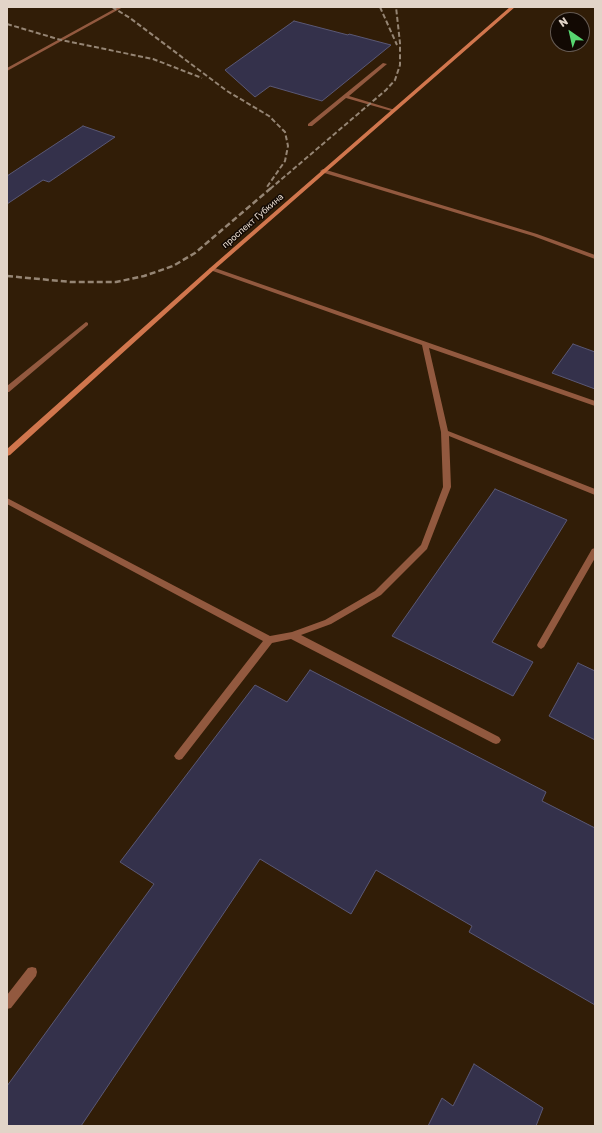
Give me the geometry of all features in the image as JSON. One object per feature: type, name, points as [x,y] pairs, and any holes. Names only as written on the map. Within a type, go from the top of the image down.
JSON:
[{"type":"main road","name":"проспект Губкина","points":[[7,453],[323,171],[513,7]]},
{"type":"lane","points":[[7,70],[121,7]]},
{"type":"lane","points":[[310,125],[385,64]]},
{"type":"lane","points":[[345,96],[393,110]]},
{"type":"lane","points":[[323,171],[535,235],[595,257]]},
{"type":"lane","points":[[212,269],[595,404]]},
{"type":"lane","points":[[7,390],[86,324]]},
{"type":"lane","points":[[179,756],[269,640],[292,635],[328,622],[378,593],[424,547],[447,487],[445,432],[425,345]]},
{"type":"lane","points":[[445,432],[595,492]]},
{"type":"lane","points":[[7,502],[269,640]]},
{"type":"lane","points":[[541,645],[595,551]]},
{"type":"lane","points":[[292,635],[496,740]]},
{"type":"lane","points":[[7,1004],[32,972]]},
{"type":"building","points":[[294,21],[391,45],[322,101],[270,86],[255,97],[225,70]]},
{"type":"building","points":[[83,126],[115,137],[49,182],[43,180],[7,204],[7,176]]},
{"type":"building","points":[[573,344],[595,352],[595,389],[552,373]]},
{"type":"building","points":[[495,489],[567,520],[492,642],[533,662],[513,696],[392,636]]},
{"type":"building","points":[[578,663],[595,671],[595,740],[549,716]]},
{"type":"building","points":[[310,670],[546,792],[542,801],[595,828],[595,1005],[469,932],[472,926],[376,870],[351,914],[260,859],[81,1126],[7,1126],[7,1086],[154,884],[120,862],[255,685],[287,702]]},
{"type":"building","points":[[474,1064],[543,1108],[536,1126],[428,1126],[442,1098],[453,1106]]},
{"type":"railway","points":[[112,7],[130,18],[227,91],[269,116],[285,132],[288,146],[285,161],[267,187]]},
{"type":"railway","points":[[380,7],[397,45]]},
{"type":"railway","points":[[270,189],[386,90],[395,80],[400,65],[400,43],[396,7]]},
{"type":"railway","points":[[7,24],[61,40],[153,59],[202,78]]},
{"type":"railway","points":[[7,276],[71,282],[116,282],[144,276],[173,266],[195,253],[271,188]]}]
